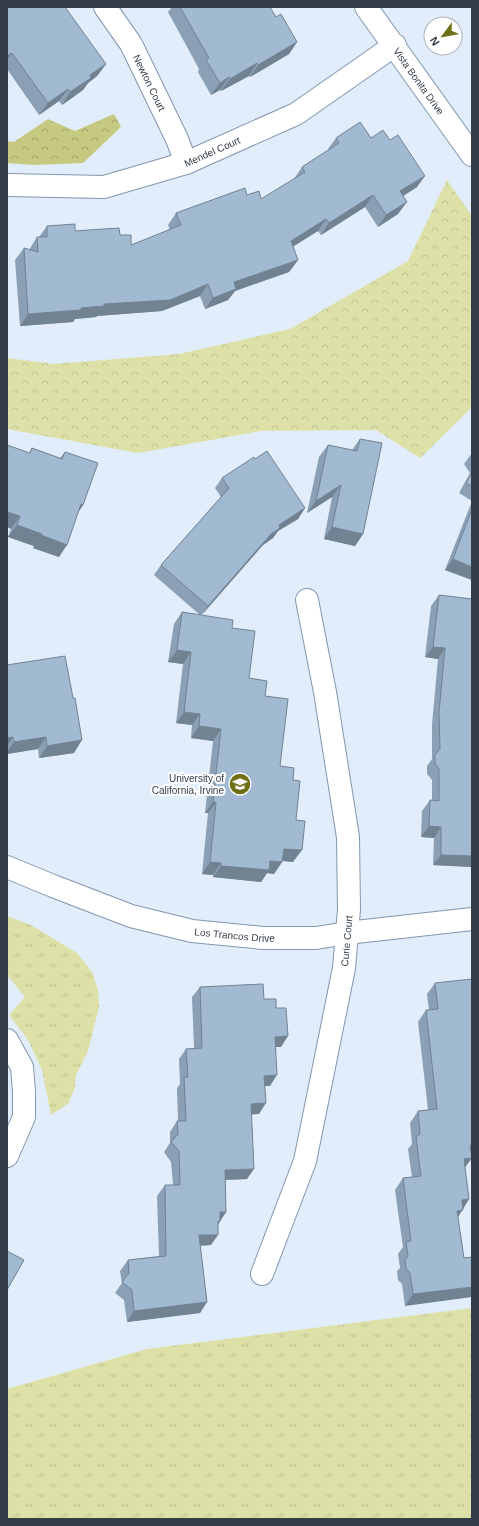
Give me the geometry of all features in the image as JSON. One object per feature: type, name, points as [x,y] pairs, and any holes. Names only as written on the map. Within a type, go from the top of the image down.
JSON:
[{"type":"street","name":"Newton Court","points":[[105,7],[131,44],[177,139],[186,163]]},
{"type":"street","name":"Vista Bonita Drive","points":[[366,7],[395,45],[472,154]]},
{"type":"street","name":"Mendel Court","points":[[7,185],[104,187],[186,163],[296,114],[395,45]]},
{"type":"street","name":"Curie Court","points":[[262,1274],[306,1161],[344,968],[348,933],[348,837],[326,692],[307,600]]},
{"type":"street","name":"Los Trancos Drive","points":[[7,868],[131,916],[192,931],[270,938],[316,938],[472,919]]},
{"type":"street","points":[[7,1040],[22,1067],[24,1092],[24,1117],[7,1156]]},
{"type":"shaded area","name":"University of California, Irvine","points":[[7,7],[472,7],[472,1519],[7,1519]]},
{"type":"green space","points":[[114,114],[121,127],[83,163],[34,165],[7,163],[7,141],[14,142],[48,119],[75,131]]},
{"type":"green space","points":[[447,180],[472,216],[472,407],[420,458],[376,430],[261,431],[138,453],[7,429],[7,358],[54,364],[179,354],[290,329],[408,261]]},
{"type":"green space","points":[[7,916],[31,925],[77,953],[92,972],[98,990],[99,1007],[88,1051],[76,1075],[75,1088],[68,1104],[51,1115],[42,1070],[28,1040],[9,1015],[25,997],[7,975]]},
{"type":"green space","points":[[472,1308],[472,1519],[7,1519],[7,1389],[147,1349]]},
{"type":"building","points":[[7,7],[65,7],[106,64],[90,75],[91,78],[70,92],[68,89],[48,103],[12,53],[7,56]]},
{"type":"building","points":[[180,7],[270,7],[276,17],[281,14],[297,42],[258,65],[257,63],[230,79],[229,77],[220,83],[206,60],[209,58]]},
{"type":"building","points":[[360,122],[371,138],[383,130],[390,140],[398,135],[425,176],[400,191],[407,202],[386,215],[373,195],[329,223],[326,219],[291,241],[298,260],[234,282],[236,289],[213,298],[208,284],[170,300],[104,304],[104,306],[81,308],[81,310],[28,314],[24,248],[38,252],[37,237],[47,237],[47,226],[75,224],[75,231],[119,228],[120,235],[131,235],[131,245],[181,225],[176,213],[245,188],[247,195],[259,191],[261,199],[305,172],[302,167],[339,143],[336,138]]},
{"type":"building","points":[[360,439],[382,443],[363,534],[332,527],[341,485],[316,501],[328,445],[357,451]]},
{"type":"building","points":[[7,445],[30,453],[32,448],[62,459],[65,452],[98,463],[83,505],[81,504],[67,545],[17,525],[20,516],[7,512]]},
{"type":"building","points":[[267,451],[305,508],[279,525],[280,528],[271,534],[208,606],[161,565],[229,488],[222,478],[254,457],[255,459]]},
{"type":"building","points":[[472,472],[472,486],[466,483]]},
{"type":"building","points":[[472,509],[472,567],[453,559]]},
{"type":"building","points":[[439,595],[472,599],[472,856],[441,855],[441,827],[429,826],[430,800],[439,801],[439,769],[435,763],[435,755],[440,749],[439,713],[445,648],[433,647]]},
{"type":"building","points":[[182,612],[233,620],[232,628],[255,631],[249,678],[267,681],[265,696],[288,699],[280,766],[294,768],[293,780],[300,781],[296,820],[305,821],[302,850],[284,849],[282,862],[270,861],[269,870],[221,866],[221,863],[210,862],[216,802],[213,802],[221,729],[199,726],[200,714],[184,712],[191,652],[177,650]]},
{"type":"building","points":[[65,656],[73,698],[75,698],[82,740],[47,746],[46,737],[14,742],[13,737],[7,738],[7,665]]},
{"type":"building","points":[[472,979],[472,1145],[470,1145],[472,1158],[464,1159],[469,1199],[462,1200],[463,1210],[457,1211],[464,1258],[472,1257],[472,1287],[413,1294],[410,1273],[406,1268],[405,1260],[408,1256],[406,1242],[411,1241],[403,1178],[421,1176],[416,1137],[420,1134],[418,1111],[437,1109],[426,1010],[438,1009],[435,983]]},
{"type":"building","points":[[263,984],[264,999],[276,999],[276,1008],[286,1008],[288,1036],[275,1037],[277,1075],[264,1076],[266,1103],[251,1104],[254,1169],[225,1170],[226,1212],[220,1212],[220,1221],[218,1221],[218,1235],[199,1235],[207,1302],[134,1311],[132,1290],[122,1282],[129,1273],[128,1260],[166,1256],[165,1185],[180,1185],[179,1151],[171,1142],[178,1134],[177,1121],[186,1121],[184,1077],[188,1077],[186,1049],[202,1048],[200,987]]},
{"type":"building","points":[[7,1251],[24,1260],[7,1290]]},
{"type":"place","name":"University of California, Irvine","points":[[240,784]]}]
